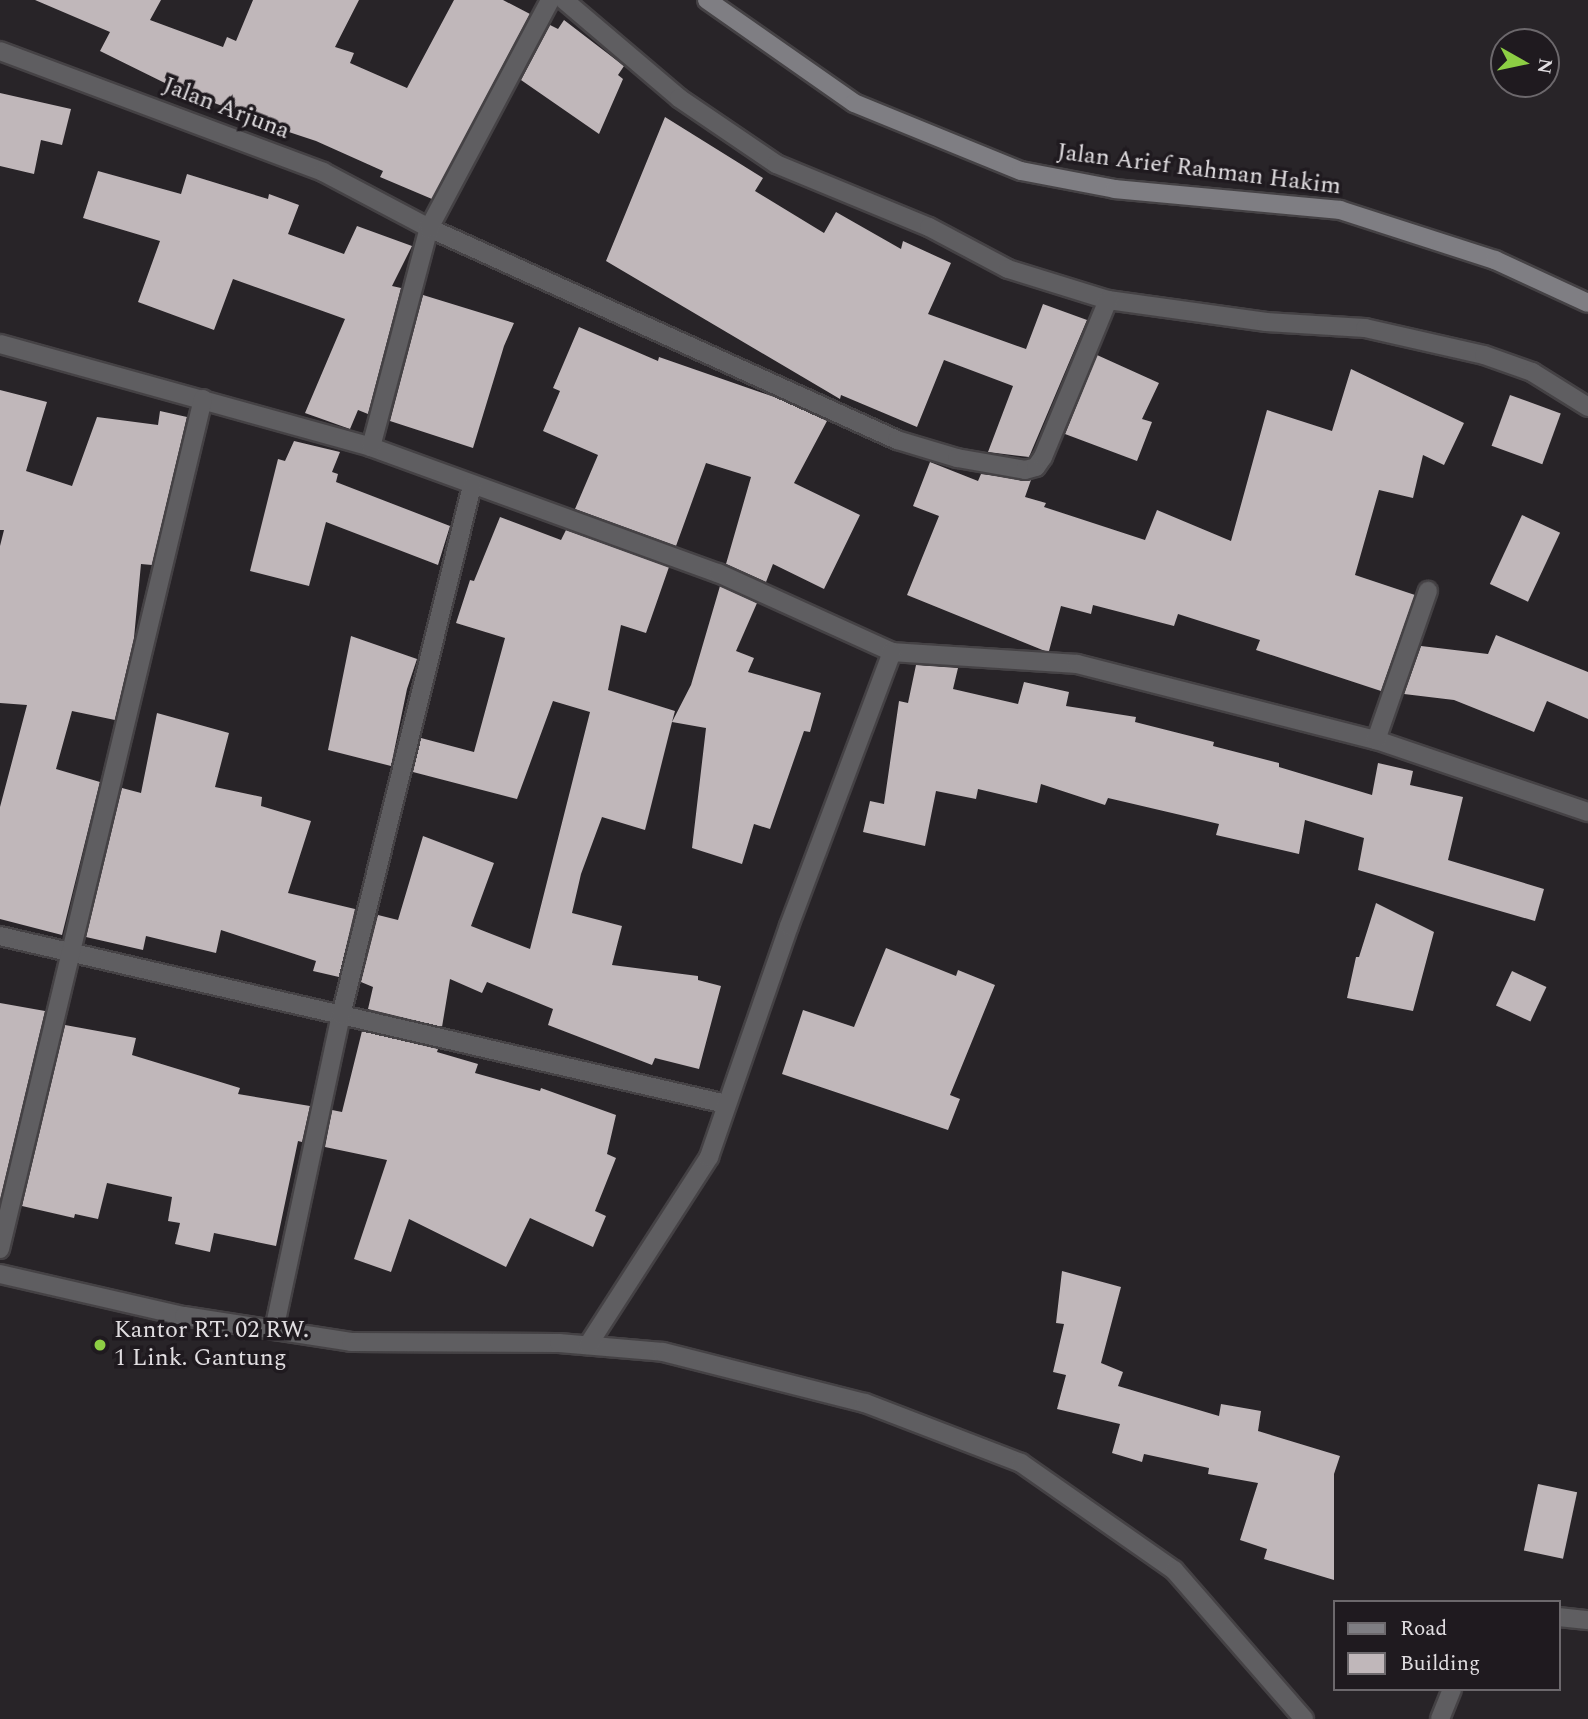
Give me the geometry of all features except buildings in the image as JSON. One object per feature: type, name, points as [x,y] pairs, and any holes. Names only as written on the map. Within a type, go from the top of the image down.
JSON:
[{"type":"main road","name":"Jalan Arief Rahman Hakim","points":[[707,0],[854,103],[1021,171],[1115,189],[1340,210],[1495,260],[1588,303]]},
{"type":"street","points":[[371,447],[429,228],[550,0]]},
{"type":"street","points":[[564,0],[679,98],[776,164],[929,228],[1008,270],[1108,300],[1266,322],[1365,328],[1485,355],[1532,372],[1588,407]]},
{"type":"street","name":"Jalan Arjuna","points":[[0,51],[323,172],[429,228],[897,440],[957,458],[1025,470],[1036,467],[1043,457],[1108,300]]},
{"type":"street","points":[[0,344],[371,447],[472,486],[718,573],[892,652],[1077,664],[1376,740],[1588,812]]},
{"type":"street","points":[[0,1249],[203,399]]},
{"type":"street","points":[[274,1330],[341,1015],[472,486]]},
{"type":"street","points":[[1376,740],[1428,592]]},
{"type":"street","points":[[589,1345],[709,1157],[789,926],[892,652]]},
{"type":"street","points":[[0,936],[726,1104]]},
{"type":"street","points":[[0,1274],[184,1316],[351,1342],[589,1345],[663,1352],[865,1403],[1021,1463],[1174,1570],[1304,1719]]},
{"type":"street","points":[[1560,1617],[1588,1620]]},
{"type":"street","points":[[1440,1719],[1451,1691]]},
{"type":"place","name":"Kantor RT. 02 RW. 1 Link. Gantung","points":[[100,1345]]}]
